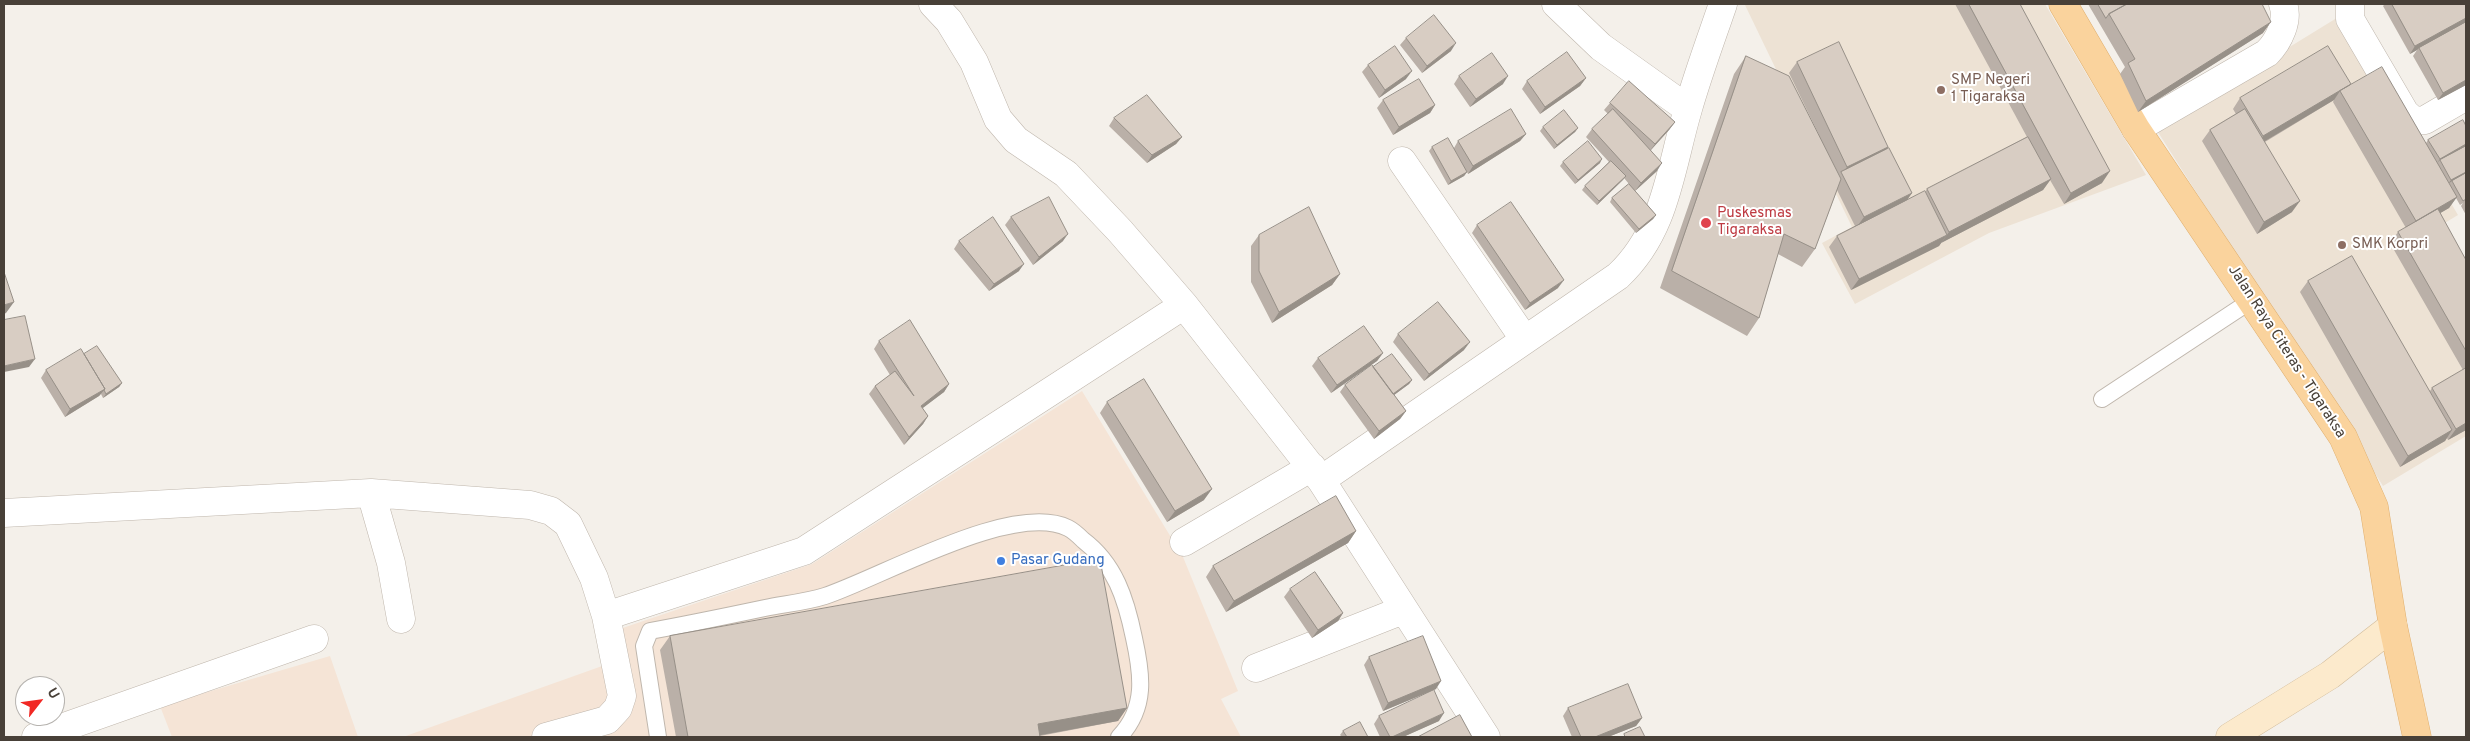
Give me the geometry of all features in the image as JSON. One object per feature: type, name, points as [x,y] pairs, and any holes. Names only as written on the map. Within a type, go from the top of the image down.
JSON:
[{"type":"main road","name":"Jalan Raya Citeras - Tigaraksa","points":[[2062,4],[2136,129],[2343,438],[2364,479],[2374,507],[2393,626],[2417,737]]},
{"type":"street","points":[[933,4],[954,30],[974,62],[998,119],[1016,140],[1066,174],[1120,231],[1184,305],[1316,473],[1486,737]]},
{"type":"street","points":[[1556,4],[1601,47],[1688,109]]},
{"type":"street","points":[[1184,542],[1316,473],[1525,340],[1618,276],[1635,260],[1650,236],[1667,189],[1688,109],[1723,4]]},
{"type":"street","points":[[2136,129],[2267,53],[2279,37],[2286,12],[2283,4]]},
{"type":"street","points":[[2350,4],[2350,20],[2405,113],[2414,121],[2425,120],[2466,96]]},
{"type":"street","points":[[1402,161],[1525,340]]},
{"type":"street","points":[[606,616],[804,552],[1184,305]]},
{"type":"street","points":[[371,493],[391,563],[401,618]]},
{"type":"street","points":[[4,513],[371,493],[530,505],[551,511],[568,524],[594,578],[606,616],[622,696],[618,708],[607,720],[546,737]]},
{"type":"street","points":[[1256,668],[1403,610]]},
{"type":"street","points":[[2230,737],[2330,675],[2393,626]]},
{"type":"street","points":[[36,737],[314,639]]},
{"type":"lane","points":[[2102,399],[2252,300]]},
{"type":"lane","points":[[658,737],[644,646],[650,631],[823,596],[870,579],[933,551],[1001,527],[1010,524],[1041,522],[1068,528],[1099,552],[1119,583],[1142,673],[1138,707],[1119,737]]},
{"type":"shaded area","name":"SMP Negeri 1 Tigaraksa","points":[[2045,4],[2146,175],[1989,233],[1855,304],[1822,243],[1852,227],[1745,5]]},
{"type":"shaded area","name":"SMK Korpri","points":[[2340,16],[2458,215],[2443,224],[2466,266],[2466,436],[2383,486],[2156,129]]},
{"type":"shaded area","name":"Pasar Gudang","points":[[1082,391],[1183,557],[1238,691],[1221,699],[1241,737],[403,737],[605,665],[596,637],[812,564]]},
{"type":"shaded area","points":[[330,656],[358,737],[172,737],[160,706]]},
{"type":"building","points":[[1969,4],[2020,4],[2110,171],[2071,193]]},
{"type":"building","points":[[2098,4],[2127,4],[2109,14],[2106,18]]},
{"type":"building","points":[[2127,4],[2262,4],[2271,22],[2146,101],[2128,63],[2135,59],[2109,14]]},
{"type":"building","points":[[2392,4],[2466,4],[2466,18],[2415,46]]},
{"type":"building","points":[[1434,15],[1456,43],[1427,66],[1406,38]]},
{"type":"building","points":[[2466,22],[2466,80],[2443,93],[2419,48]]},
{"type":"building","points":[[1839,42],[1888,147],[1847,167],[1797,62]]},
{"type":"building","points":[[1395,46],[1412,71],[1385,90],[1368,65]]},
{"type":"building","points":[[2328,46],[2351,84],[2263,136],[2240,98]]},
{"type":"building","points":[[1567,52],[1586,78],[1545,107],[1527,81]]},
{"type":"building","points":[[1492,53],[1508,76],[1476,99],[1459,76]]},
{"type":"building","name":"Puskesmas Tigaraksa","points":[[1746,56],[1789,76],[1841,179],[1815,249],[1784,234],[1759,318],[1672,271]]},
{"type":"building","points":[[2382,67],[2457,197],[2416,221],[2340,91]]},
{"type":"building","points":[[1419,79],[1435,105],[1399,127],[1383,100]]},
{"type":"building","points":[[1629,81],[1675,122],[1655,144],[1610,103]]},
{"type":"building","points":[[1147,95],[1182,137],[1152,155],[1114,118]]},
{"type":"building","points":[[1511,109],[1526,134],[1473,166],[1458,141]]},
{"type":"building","points":[[1613,109],[1662,163],[1641,183],[1592,129]]},
{"type":"building","points":[[2245,109],[2300,201],[2264,222],[2210,130]]},
{"type":"building","points":[[1564,110],[1578,128],[1557,145],[1543,127]]},
{"type":"building","points":[[2463,120],[2466,126],[2466,144],[2440,159],[2428,140]]},
{"type":"building","points":[[2028,137],[2051,179],[1949,232],[1927,189]]},
{"type":"building","points":[[1448,138],[1467,172],[1451,181],[1432,147]]},
{"type":"building","points":[[1588,141],[1602,159],[1578,180],[1563,162]]},
{"type":"building","points":[[2466,146],[2466,172],[2451,180],[2440,160]]},
{"type":"building","points":[[1889,148],[1912,193],[1864,217],[1841,172]]},
{"type":"building","points":[[1611,161],[1626,176],[1599,201],[1585,186]]},
{"type":"building","points":[[2466,173],[2466,199],[2463,201],[2452,181]]},
{"type":"building","points":[[1629,184],[1656,215],[1639,229],[1612,198]]},
{"type":"building","points":[[1925,191],[1947,235],[1859,279],[1837,236]]},
{"type":"building","points":[[1049,197],[1068,234],[1039,257],[1011,217]]},
{"type":"building","points":[[1511,202],[1564,280],[1530,303],[1477,225]]},
{"type":"building","points":[[1309,207],[1340,274],[1279,312],[1259,271],[1259,235]]},
{"type":"building","points":[[2438,209],[2466,260],[2466,351],[2398,232]]},
{"type":"building","points":[[993,217],[1024,264],[994,284],[959,241]]},
{"type":"building","points":[[2352,256],[2452,430],[2408,456],[2308,281]]},
{"type":"building","points":[[4,272],[14,302],[4,305]]},
{"type":"building","points":[[1438,302],[1470,342],[1429,374],[1398,334]]},
{"type":"building","points":[[25,316],[35,359],[4,366],[4,320]]},
{"type":"building","points":[[910,320],[949,384],[921,406],[928,416],[909,437],[875,386],[895,371],[914,396],[879,341]]},
{"type":"building","points":[[1364,326],[1383,353],[1337,385],[1318,358]]},
{"type":"building","points":[[97,346],[122,383],[106,394],[105,389],[84,354]]},
{"type":"building","points":[[81,349],[105,389],[70,409],[46,370]]},
{"type":"building","points":[[1392,354],[1412,380],[1393,394],[1373,367]]},
{"type":"building","points":[[1372,365],[1406,411],[1379,431],[1345,385]]},
{"type":"building","points":[[2466,368],[2466,423],[2456,429],[2432,388]]},
{"type":"building","points":[[1144,379],[1212,489],[1175,511],[1107,402]]},
{"type":"building","points":[[1336,496],[1356,531],[1234,601],[1213,566]]},
{"type":"building","points":[[1100,559],[1127,708],[1038,724],[1040,737],[688,737],[670,636]]},
{"type":"building","points":[[1315,572],[1343,613],[1318,630],[1290,589]]},
{"type":"building","points":[[1423,636],[1441,681],[1388,703],[1369,657]]},
{"type":"building","points":[[1628,684],[1642,718],[1595,737],[1581,737],[1568,708]]},
{"type":"building","points":[[1434,690],[1444,713],[1390,737],[1379,716]]},
{"type":"building","points":[[1460,715],[1472,737],[1418,737]]},
{"type":"building","points":[[1360,722],[1368,737],[1347,737],[1343,731]]},
{"type":"building","points":[[1640,727],[1645,737],[1625,737],[1624,734]]},
{"type":"place","name":"SMP Negeri 1 Tigaraksa","points":[[1941,90]]},
{"type":"place","name":"Puskesmas Tigaraksa","points":[[1706,223]]},
{"type":"place","name":"SMK Korpri","points":[[2342,245]]},
{"type":"place","name":"Pasar Gudang","points":[[1001,561]]}]
